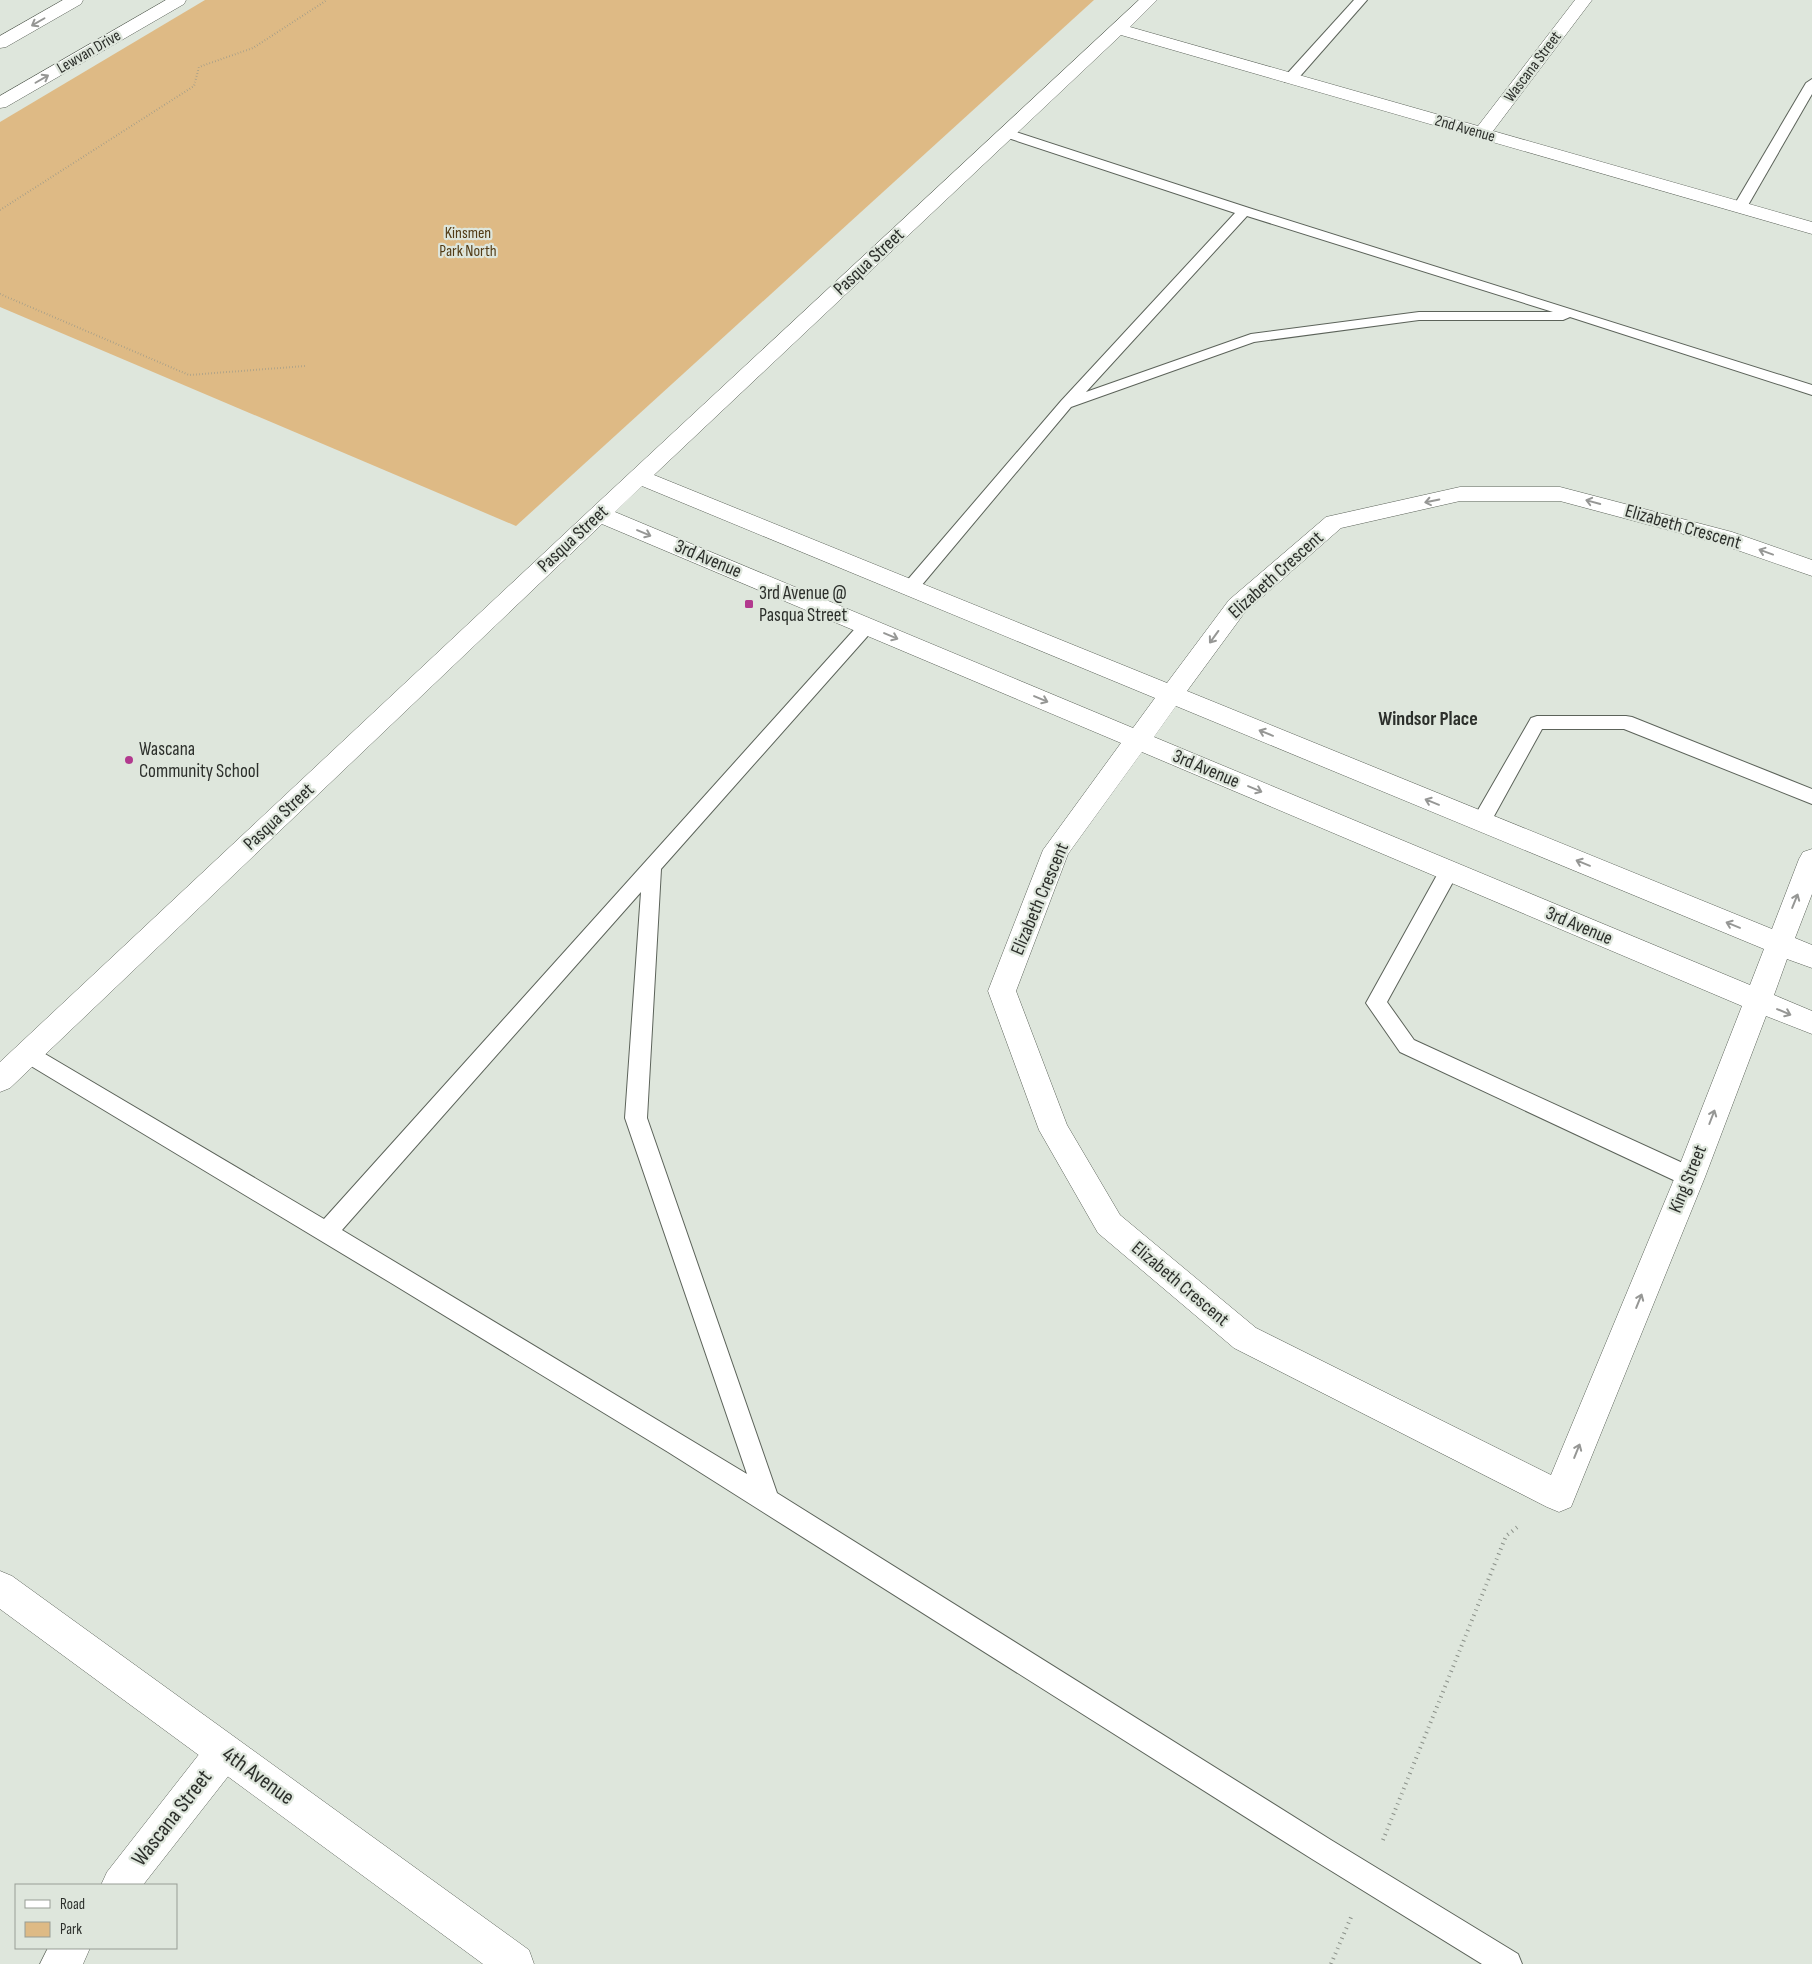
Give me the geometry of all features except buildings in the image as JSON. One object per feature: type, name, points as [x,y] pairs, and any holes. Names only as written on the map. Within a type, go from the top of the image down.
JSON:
[{"type":"street","points":[[0,43],[75,0]]},
{"type":"street","name":"Lewvan Drive","points":[[0,103],[178,0]]},
{"type":"street","name":"Pasqua Street","points":[[0,1080],[599,514],[1149,0]]},
{"type":"street","name":"Wascana Street","points":[[1482,133],[1584,0]]},
{"type":"street","name":"2nd Avenue","points":[[1118,29],[1812,228]]},
{"type":"street","points":[[639,478],[1812,957]]},
{"type":"street","name":"Elizabeth Crescent","points":[[1559,1496],[1245,1338],[1109,1224],[1054,1130],[1002,990],[1056,850],[1237,606],[1334,522],[1460,494],[1560,494],[1724,537],[1812,568]]},
{"type":"street","name":"3rd Avenue","points":[[599,514],[1812,1024]]},
{"type":"street","name":"King Street","points":[[1559,1496],[1690,1177],[1778,943],[1812,859]]},
{"type":"street","name":"4th Avenue","points":[[0,1588],[515,1964]]},
{"type":"street","name":"Wascana Street","points":[[121,1884],[224,1752]]},
{"type":"street","points":[[58,1964],[70,1949]]},
{"type":"lane","points":[[1290,79],[1361,0]]},
{"type":"lane","points":[[1740,207],[1812,83]]},
{"type":"lane","points":[[1007,132],[1244,211],[1812,390]]},
{"type":"lane","points":[[910,588],[1066,404],[1244,211]]},
{"type":"lane","points":[[1066,404],[1251,338],[1419,316],[1582,316]]},
{"type":"lane","points":[[327,1231],[867,626]]},
{"type":"lane","points":[[1481,822],[1537,723],[1626,722],[1812,797]]},
{"type":"lane","points":[[652,868],[636,1118],[768,1501]]},
{"type":"lane","points":[[1449,871],[1376,1003],[1407,1046],[1690,1177]]},
{"type":"lane","points":[[28,1054],[327,1231],[768,1501],[1368,1880],[1508,1964]]},
{"type":"path","points":[[0,210],[194,86],[199,67],[253,48],[327,0]]},
{"type":"path","points":[[0,294],[189,375],[305,366]]},
{"type":"path","points":[[1331,1964],[1368,1880],[1506,1536],[1559,1496]]},
{"type":"green space","name":"Kinsmen Park North","points":[[205,0],[1094,0],[516,526],[0,307],[0,122]]},
{"type":"place","name":"3rd Avenue @ Pasqua Street","points":[[749,604]]},
{"type":"place","name":"Wascana Community School","points":[[129,760]]},
{"type":"district","name":"Windsor Place","points":[[1428,719]]}]
